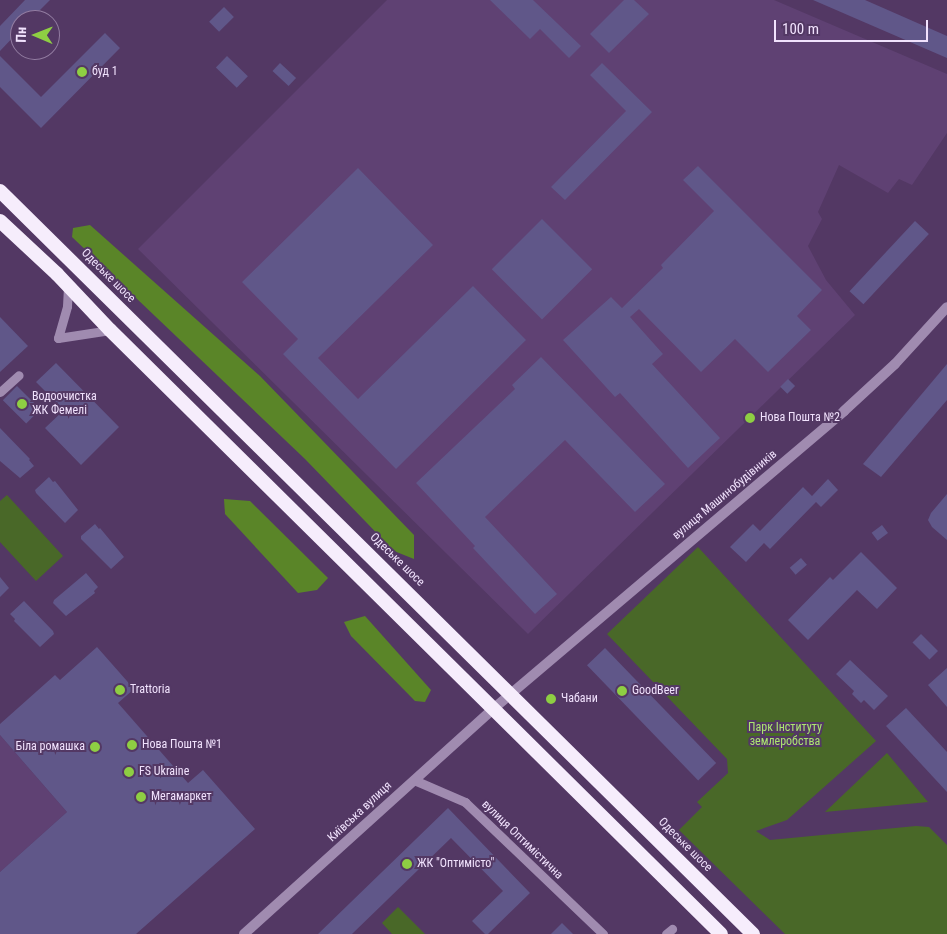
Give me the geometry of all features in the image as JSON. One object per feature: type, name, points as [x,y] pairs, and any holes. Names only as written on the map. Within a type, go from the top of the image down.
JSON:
[{"type":"highway","name":"Одеське шосе","points":[[0,191],[511,693],[753,934]]},
{"type":"highway","points":[[2,223],[721,934]]},
{"type":"street","points":[[68,287],[64,320],[58,338],[110,330]]},
{"type":"street","name":"вулиця Машинобудівників","points":[[493,709],[844,411],[895,364],[947,307]]},
{"type":"street","points":[[0,392],[18,375]]},
{"type":"street","name":"Київська вулиця","points":[[244,934],[493,709]]},
{"type":"street","name":"вулиця Оптимістична","points":[[414,780],[465,802],[603,934]]},
{"type":"shaded area","points":[[387,0],[774,0],[947,74],[947,133],[912,185],[899,179],[888,193],[839,165],[818,212],[822,219],[808,246],[826,280],[855,315],[528,634],[138,249]]},
{"type":"shaded area","points":[[0,735],[67,812],[0,872]]},
{"type":"green space","points":[[90,225],[260,376],[414,535],[414,559],[394,551],[305,459],[72,237],[73,228]]},
{"type":"green space","points":[[7,495],[63,556],[36,581],[0,542],[0,501]]},
{"type":"green space","points":[[224,499],[250,501],[328,578],[317,590],[298,593],[225,514]]},
{"type":"green space","name":"Парк Інституту землеробства","points":[[698,547],[876,741],[787,820],[756,831],[770,840],[916,826],[929,827],[947,845],[947,934],[785,934],[679,830],[702,807],[697,802],[728,773],[727,759],[607,634]]},
{"type":"green space","points":[[365,616],[431,690],[425,702],[415,701],[351,636],[344,622]]},
{"type":"green space","points":[[887,753],[928,802],[825,812]]},
{"type":"green space","points":[[398,907],[425,934],[392,934],[382,923]]},
{"type":"building","points":[[25,0],[50,0],[40,10],[15,10]]},
{"type":"building","points":[[490,0],[533,0],[581,46],[569,58],[540,29],[530,39]]},
{"type":"building","points":[[624,0],[634,0],[649,14],[609,53],[590,34]]},
{"type":"building","points":[[813,0],[865,0],[947,36],[947,58]]},
{"type":"building","points":[[224,7],[234,17],[219,32],[209,22]]},
{"type":"building","points":[[10,16],[10,40],[0,51],[0,26]]},
{"type":"building","name":"буд 1","points":[[105,33],[120,48],[41,128],[0,87],[0,56],[41,97]]},
{"type":"building","points":[[227,56],[248,76],[237,88],[216,68]]},
{"type":"building","points":[[280,63],[296,78],[289,86],[272,71]]},
{"type":"building","points":[[602,63],[652,112],[565,200],[551,187],[626,111],[590,75]]},
{"type":"building","points":[[698,166],[822,290],[797,316],[811,330],[768,372],[735,339],[701,372],[639,309],[630,317],[663,354],[652,364],[720,438],[688,468],[620,393],[615,397],[563,340],[611,297],[622,308],[663,268],[661,265],[714,211],[683,180]]},
{"type":"building","points":[[358,168],[433,245],[318,358],[358,399],[473,286],[526,340],[396,469],[283,354],[298,339],[242,282]]},
{"type":"building","points":[[542,219],[592,269],[542,319],[492,269]]},
{"type":"building","points":[[915,221],[929,234],[863,304],[850,291]]},
{"type":"building","points":[[0,317],[28,346],[0,372]]},
{"type":"building","points":[[541,357],[665,484],[635,512],[565,440],[485,517],[557,594],[535,614],[473,548],[475,546],[416,483],[515,389],[512,385]]},
{"type":"building","points":[[56,363],[119,427],[81,465],[45,428],[64,410],[36,382]]},
{"type":"building","points":[[947,364],[947,400],[881,477],[863,464]]},
{"type":"building","points":[[788,379],[795,386],[787,394],[780,387]]},
{"type":"building","name":"Водоочистка ЖК Фемелі","points":[[17,386],[40,409],[26,423],[3,400]]},
{"type":"building","points":[[0,428],[30,459],[34,466],[20,478],[0,461]]},
{"type":"building","points":[[49,477],[53,482],[55,481],[78,510],[65,523],[36,493],[35,490]]},
{"type":"building","points":[[828,479],[838,490],[821,507],[816,502],[770,549],[764,543],[746,562],[730,547],[753,524],[760,531],[803,487],[812,496]]},
{"type":"building","points":[[947,494],[947,540],[932,527],[928,520],[931,513]]},
{"type":"building","points":[[95,524],[124,557],[111,569],[81,539],[81,536]]},
{"type":"building","points":[[882,525],[888,533],[878,541],[872,533]]},
{"type":"building","points":[[861,552],[897,588],[877,609],[857,590],[808,640],[788,620],[830,577],[833,580]]},
{"type":"building","points":[[801,558],[807,565],[796,575],[790,568]]},
{"type":"building","points":[[86,573],[98,587],[94,591],[95,593],[66,616],[53,603],[54,600]]},
{"type":"building","points":[[0,577],[9,588],[0,597]]},
{"type":"building","points":[[24,601],[53,631],[54,634],[40,647],[14,621],[15,619],[10,614]]},
{"type":"building","points":[[921,634],[938,651],[929,659],[913,642]]},
{"type":"building","name":"Мегамаркет","points":[[97,647],[134,689],[118,703],[188,783],[203,770],[255,829],[136,934],[0,934],[0,872],[67,812],[0,735],[0,724],[55,675],[60,680]]},
{"type":"building","points":[[605,648],[716,763],[698,780],[587,665]]},
{"type":"building","points":[[850,660],[888,696],[874,710],[864,700],[861,703],[852,694],[854,691],[836,674]]},
{"type":"building","points":[[947,668],[947,707],[928,685]]},
{"type":"building","points":[[906,708],[947,752],[947,792],[886,726]]},
{"type":"building","name":"ЖК \"Оптимісто\"","points":[[448,808],[530,893],[488,934],[485,934],[472,921],[503,891],[451,838],[352,934],[318,934]]},
{"type":"building","points":[[562,923],[573,934],[551,934]]},
{"type":"place","name":"буд 1","points":[[82,72]]},
{"type":"place","name":"Водоочистка ЖК Фемелі","points":[[22,404]]},
{"type":"place","name":"Нова Пошта №2","points":[[750,418]]},
{"type":"place","name":"Trattoria","points":[[120,690]]},
{"type":"place","name":"GoodBeer","points":[[622,691]]},
{"type":"place","name":"Чабани","points":[[551,699]]},
{"type":"place","name":"Нова Пошта №1","points":[[132,745]]},
{"type":"place","name":"Біла ромашка","points":[[95,747]]},
{"type":"place","name":"FS Ukraine","points":[[129,772]]},
{"type":"place","name":"Мегамаркет","points":[[141,797]]},
{"type":"place","name":"ЖК \"Оптимісто\"","points":[[407,864]]}]
